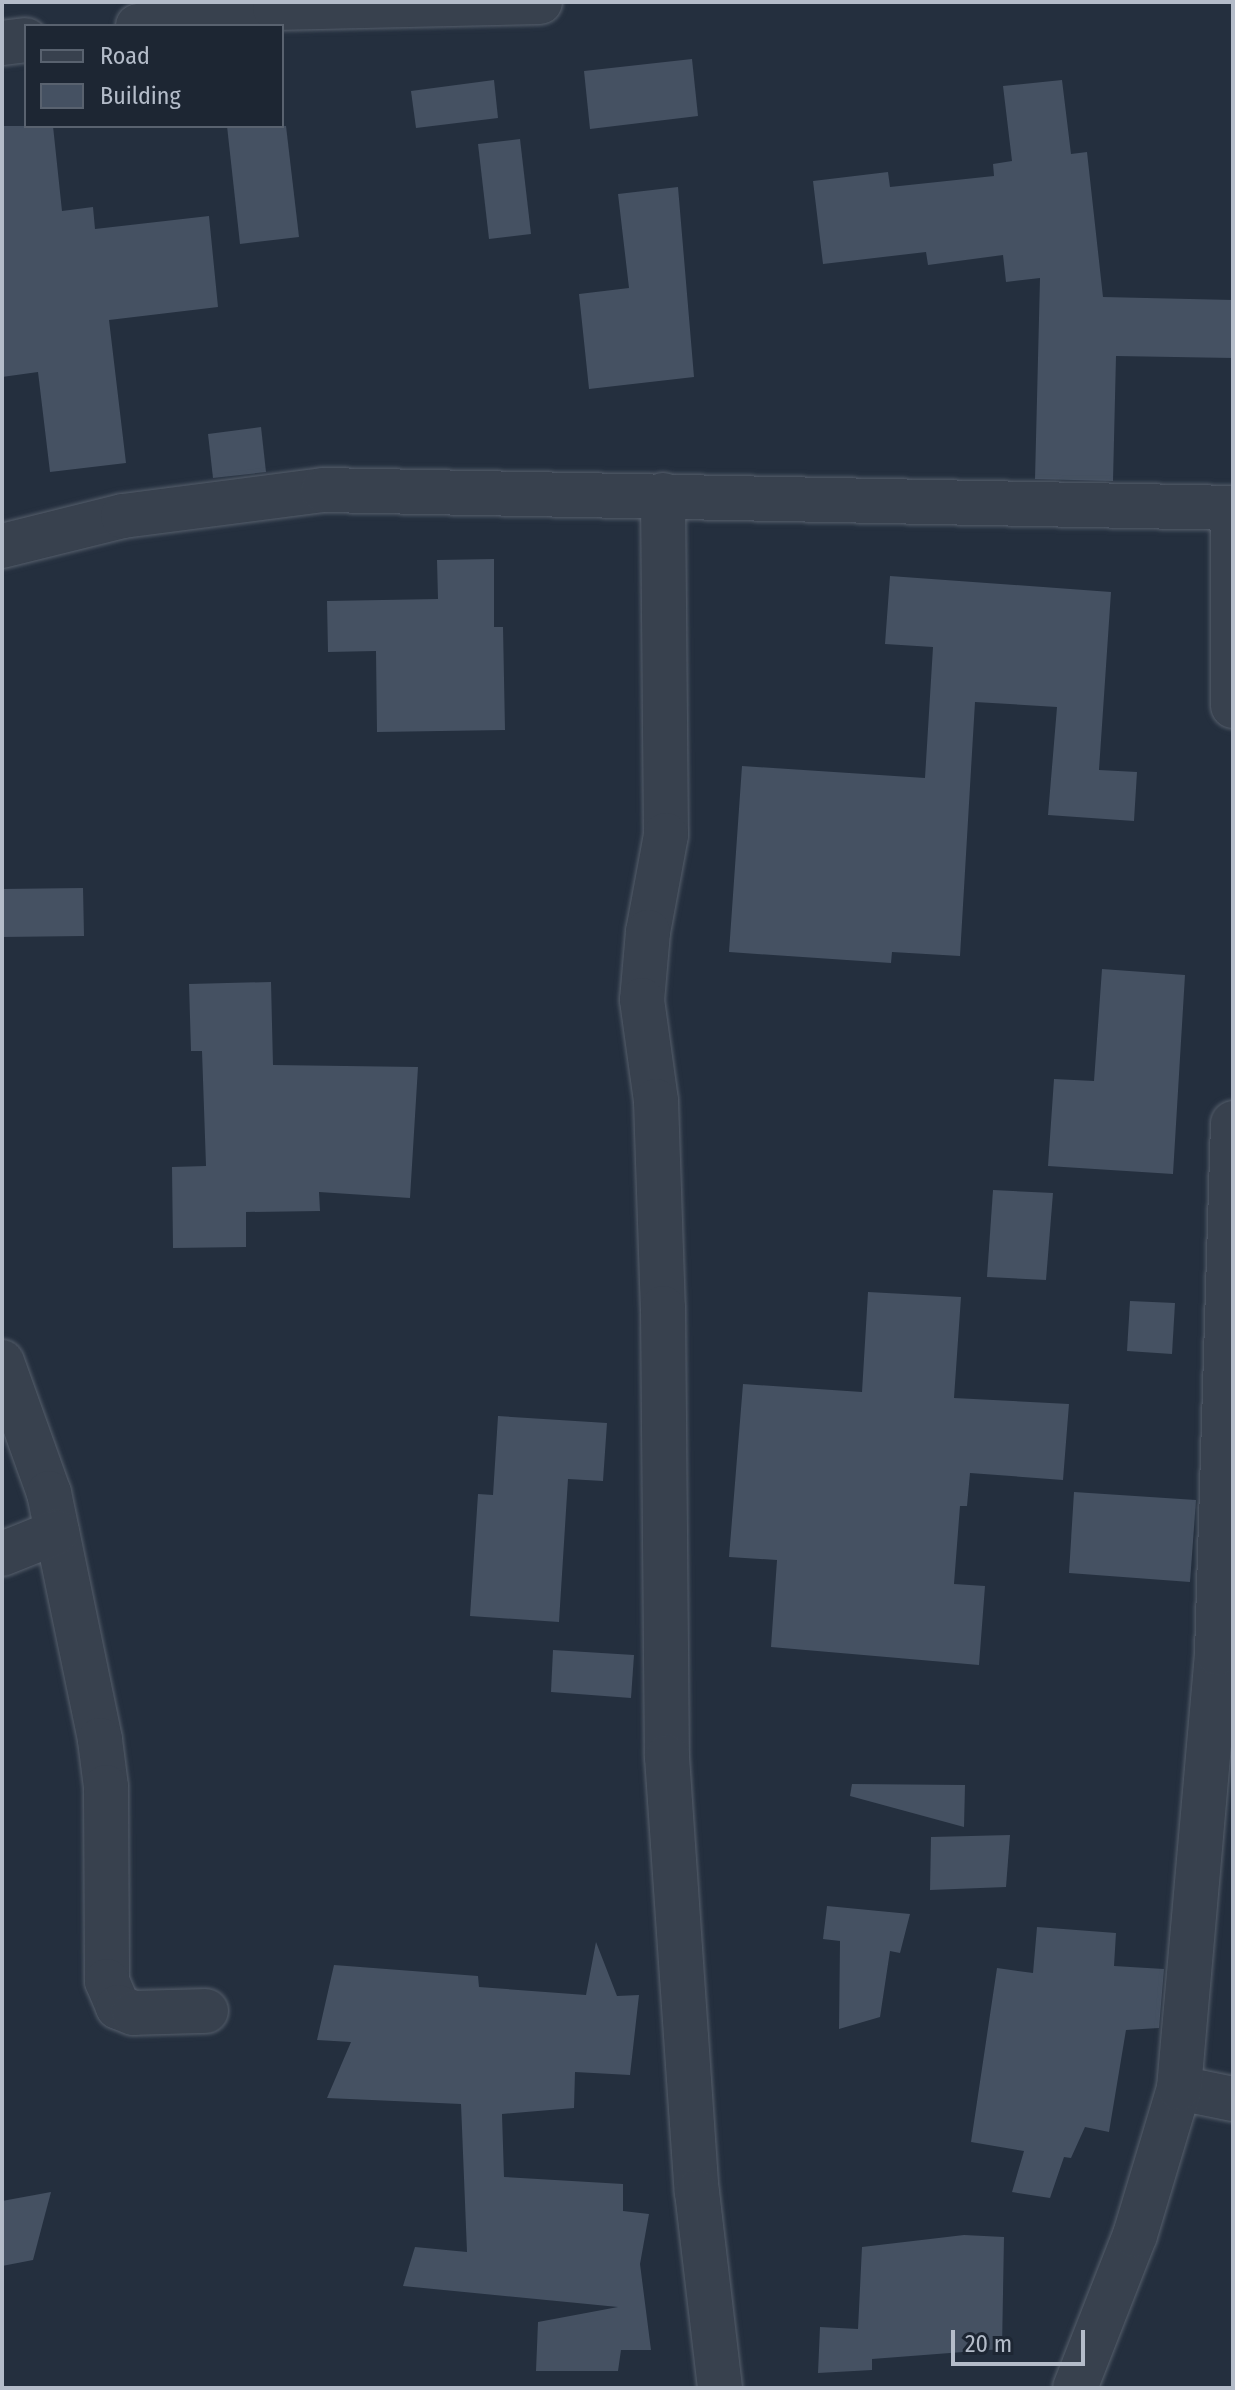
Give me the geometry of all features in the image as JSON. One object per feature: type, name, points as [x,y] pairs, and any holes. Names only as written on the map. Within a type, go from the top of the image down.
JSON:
[{"type":"street","points":[[153,24],[275,8],[540,2]]},
{"type":"street","points":[[2,43],[24,40]]},
{"type":"street","points":[[2,546],[123,516],[323,490],[1233,508]]},
{"type":"street","points":[[663,495],[666,835],[648,932],[642,1000],[656,1101],[663,1292],[667,1757],[697,2192],[720,2388]]},
{"type":"street","points":[[1233,524],[1233,706]]},
{"type":"street","points":[[1075,2388],[1135,2235],[1179,2088],[1217,1653],[1233,1123]]},
{"type":"street","points":[[2,1362],[49,1493],[106,1787],[107,1981],[118,2007],[134,2013],[206,2011]]},
{"type":"street","points":[[2,1554],[57,1532]]},
{"type":"street","points":[[1179,2088],[1233,2099]]},
{"type":"building","points":[[692,59],[698,116],[590,129],[584,71]]},
{"type":"building","points":[[494,80],[498,118],[416,128],[411,91]]},
{"type":"building","points":[[1062,80],[1071,154],[1087,152],[1103,297],[1233,300],[1233,358],[1116,356],[1113,481],[1035,479],[1040,278],[1006,282],[1003,255],[928,265],[926,252],[823,264],[813,181],[888,172],[890,187],[994,176],[993,164],[1012,161],[1003,86]]},
{"type":"building","points":[[2,126],[53,128],[62,211],[93,207],[95,229],[209,216],[218,307],[109,320],[126,463],[50,472],[38,372],[2,377]]},
{"type":"building","points":[[286,126],[299,237],[240,244],[227,128]]},
{"type":"building","points":[[520,139],[531,234],[489,239],[478,144]]},
{"type":"building","points":[[678,187],[694,377],[589,389],[579,294],[629,288],[618,194]]},
{"type":"building","points":[[261,427],[266,472],[213,478],[208,434]]},
{"type":"building","points":[[494,559],[494,627],[503,627],[505,730],[377,732],[376,651],[328,652],[327,601],[438,599],[437,560]]},
{"type":"building","points":[[890,576],[1111,592],[1099,770],[1137,772],[1134,821],[1048,815],[1057,707],[975,702],[960,956],[892,952],[891,963],[729,952],[742,766],[925,778],[933,647],[885,644]]},
{"type":"building","points":[[83,888],[84,936],[2,937],[2,889]]},
{"type":"building","points":[[1102,969],[1185,975],[1173,1174],[1048,1166],[1054,1079],[1094,1081]]},
{"type":"building","points":[[271,982],[273,1065],[418,1067],[410,1198],[319,1192],[320,1211],[246,1212],[246,1247],[173,1248],[172,1167],[206,1166],[202,1051],[191,1051],[189,984]]},
{"type":"building","points":[[993,1190],[1053,1193],[1046,1280],[987,1277]]},
{"type":"building","points":[[868,1292],[961,1297],[954,1398],[1069,1404],[1063,1480],[970,1473],[967,1506],[960,1506],[954,1584],[985,1586],[979,1665],[771,1647],[777,1560],[729,1557],[743,1384],[862,1392]]},
{"type":"building","points":[[1130,1301],[1175,1303],[1172,1354],[1127,1351]]},
{"type":"building","points":[[498,1416],[607,1423],[603,1481],[568,1479],[559,1622],[470,1616],[478,1494],[493,1495]]},
{"type":"building","points":[[1074,1492],[1196,1500],[1190,1582],[1069,1573]]},
{"type":"building","points":[[553,1650],[634,1655],[631,1698],[551,1692]]},
{"type":"building","points":[[852,1784],[965,1785],[964,1827],[850,1796]]},
{"type":"building","points":[[1010,1835],[1006,1887],[930,1890],[931,1837]]},
{"type":"building","points":[[827,1906],[910,1914],[900,1953],[890,1951],[880,2017],[839,2029],[840,1941],[823,1939]]},
{"type":"building","points":[[1037,1927],[1116,1933],[1114,1966],[1164,1969],[1159,2028],[1126,2030],[1109,2132],[1085,2127],[1071,2158],[1064,2157],[1050,2198],[1012,2192],[1024,2151],[971,2142],[997,1968],[1033,1973]]},
{"type":"building","points":[[596,1942],[617,1996],[639,1995],[630,2075],[575,2072],[574,2108],[502,2114],[504,2177],[623,2184],[623,2211],[649,2214],[640,2264],[651,2350],[621,2350],[618,2371],[536,2371],[538,2322],[618,2307],[403,2286],[415,2247],[467,2252],[461,2104],[327,2098],[351,2042],[317,2040],[334,1965],[478,1976],[479,1987],[586,1995]]},
{"type":"building","points":[[51,2192],[33,2260],[2,2266],[2,2201]]},
{"type":"building","points":[[964,2235],[1004,2237],[1002,2349],[872,2359],[872,2370],[818,2373],[820,2327],[858,2329],[862,2247]]}]
